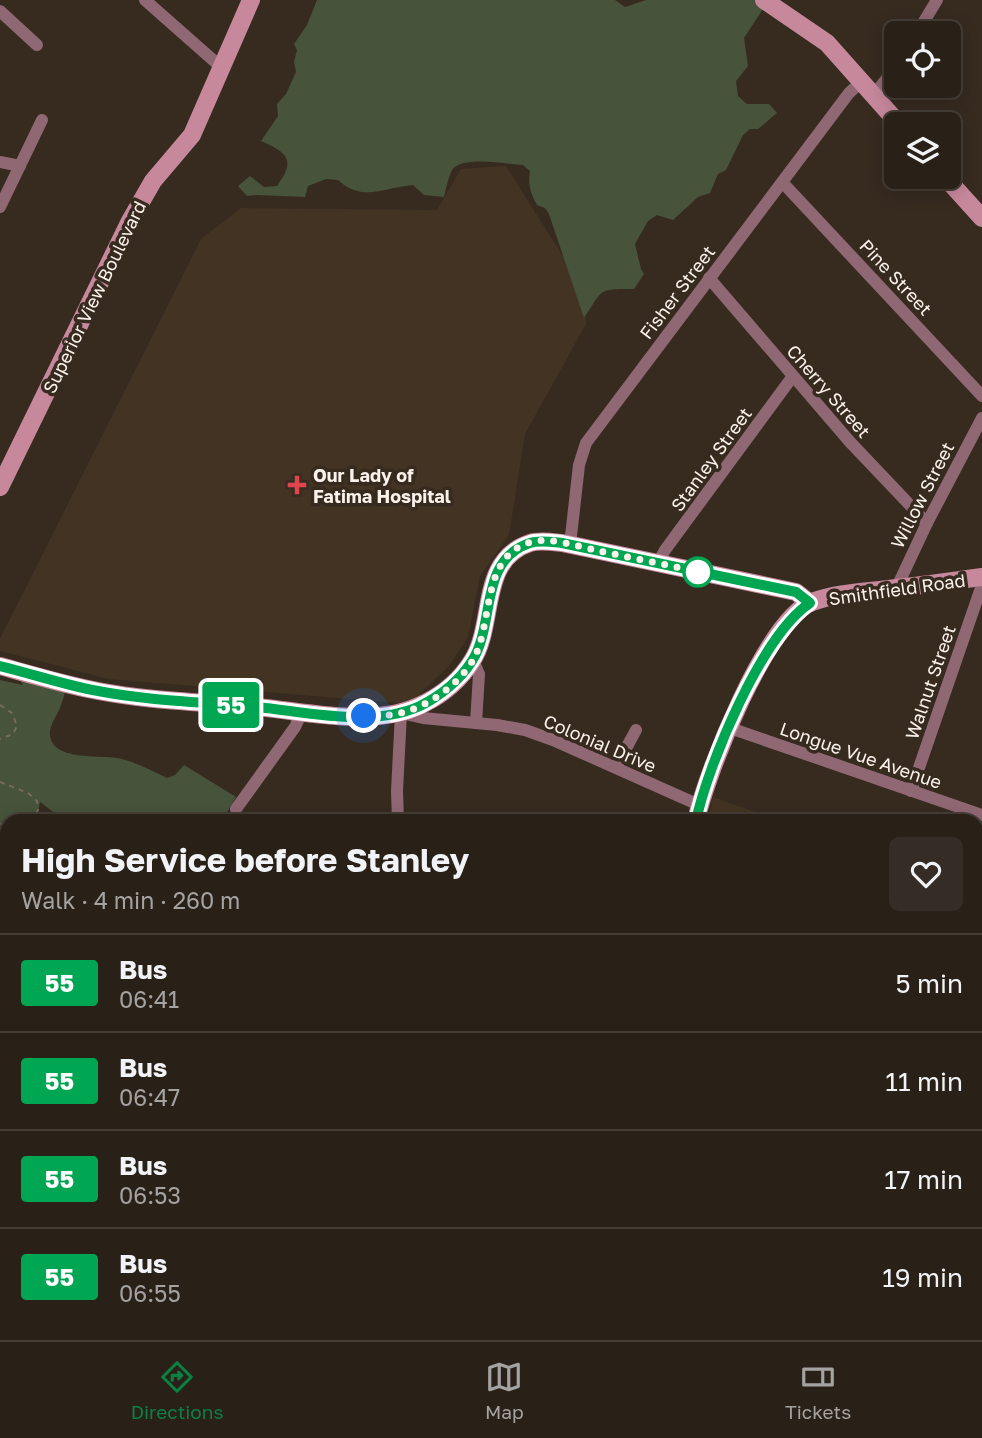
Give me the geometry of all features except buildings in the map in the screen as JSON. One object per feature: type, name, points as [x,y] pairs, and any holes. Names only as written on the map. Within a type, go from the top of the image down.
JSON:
[{"type":"main road","name":"Superior View Boulevard","points":[[0,487],[130,221],[153,181],[192,135],[251,0]]},
{"type":"main road","points":[[775,3],[827,43],[888,112]]},
{"type":"main road","points":[[959,189],[978,206]]},
{"type":"main road","points":[[0,666],[115,694],[302,712],[364,716],[401,713],[424,704],[449,688],[473,660],[482,638],[495,575],[510,554],[531,542],[570,545],[796,592],[810,603]]},
{"type":"main road","name":"Smithfield Road","points":[[697,813],[754,674],[792,617],[810,603],[835,596],[982,578]]},
{"type":"street","points":[[145,0],[222,68]]},
{"type":"street","points":[[924,21],[937,0]]},
{"type":"street","points":[[0,11],[37,45]]},
{"type":"street","name":"Fisher Street","points":[[570,545],[579,465],[586,443],[849,93],[867,89],[884,76]]},
{"type":"street","points":[[0,207],[42,120]]},
{"type":"street","points":[[0,162],[20,166]]},
{"type":"street","name":"Pine Street","points":[[783,183],[982,396]]},
{"type":"street","name":"Cherry Street","points":[[709,278],[850,442],[927,523]]},
{"type":"street","name":"Stanley Street","points":[[658,563],[793,376]]},
{"type":"street","name":"Willow Street","points":[[896,589],[982,418]]},
{"type":"street","name":"Walnut Street","points":[[911,791],[982,585]]},
{"type":"street","points":[[473,660],[479,674],[476,723]]},
{"type":"street","points":[[236,810],[295,727],[302,712]]},
{"type":"street","points":[[398,814],[401,713]]},
{"type":"street","name":"Colonial Drive","points":[[401,713],[525,730],[616,767],[697,813]]},
{"type":"street","name":"Longue Vue Avenue","points":[[730,728],[979,814]]},
{"type":"street","points":[[616,767],[636,730]]},
{"type":"path","points":[[0,705],[12,713],[17,726],[13,734],[0,739]]},
{"type":"path","points":[[0,782],[28,793],[37,801],[35,814]]},
{"type":"shaded area","name":"Our Lady of Fatima Hospital","points":[[506,166],[564,258],[587,322],[525,434],[509,535],[480,576],[468,637],[449,666],[409,704],[109,679],[0,651],[0,639],[201,239],[241,208],[437,210],[461,169]]},
{"type":"shaded area","points":[[713,797],[761,814],[709,814]]},
{"type":"green space","points":[[317,0],[615,0],[625,7],[646,0],[762,0],[767,3],[744,38],[748,66],[736,81],[738,96],[747,104],[769,104],[777,113],[758,129],[750,129],[743,135],[726,170],[718,174],[710,193],[698,197],[673,220],[657,215],[648,221],[635,244],[644,274],[634,289],[613,289],[602,293],[584,318],[549,214],[545,208],[537,205],[530,188],[530,171],[523,165],[474,162],[457,165],[452,170],[444,197],[424,195],[413,185],[374,192],[356,191],[338,180],[326,179],[308,186],[305,197],[247,196],[238,186],[250,176],[264,187],[277,186],[286,170],[286,158],[283,154],[261,141],[278,116],[277,104],[286,94],[296,72],[294,62],[297,50],[294,44],[307,25]]},
{"type":"green space","points":[[14,669],[67,684],[50,731],[53,743],[59,749],[78,755],[123,759],[167,778],[175,775],[184,765],[236,797],[226,814],[56,814],[40,802],[37,814],[0,814],[0,680],[23,685]]},
{"type":"bus line","name":"55","points":[[0,666],[99,691],[133,696],[344,715],[401,713],[424,704],[449,688],[473,660],[482,638],[495,575],[510,554],[531,542],[562,543],[796,592],[810,603],[792,617],[754,674],[707,780],[697,814]]},
{"type":"place","name":"Our Lady of Fatima Hospital","points":[[297,485]]},
{"type":"route","points":[[364,716],[401,713],[449,688],[473,660],[482,638],[491,590],[500,566],[510,554],[531,542],[562,543],[704,573],[698,572]]}]
